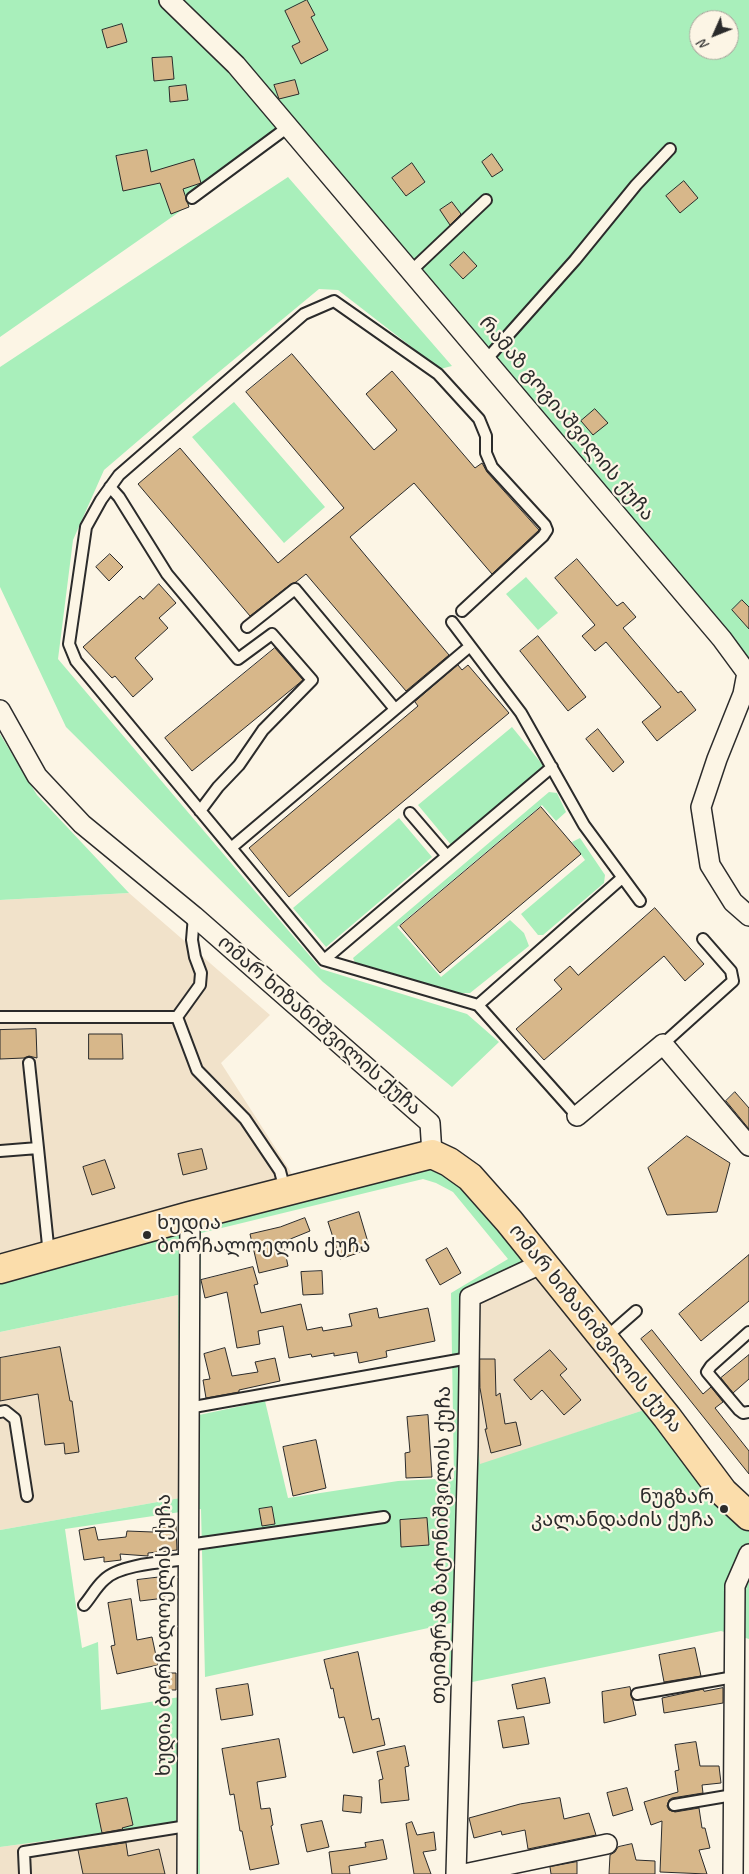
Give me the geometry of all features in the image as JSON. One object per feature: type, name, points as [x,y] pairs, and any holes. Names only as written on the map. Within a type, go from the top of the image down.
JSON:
[{"type":"main road","points":[[0,1270],[190,1216],[432,1154]]},
{"type":"main road","name":"ომარ ხიზანიშვილის ქუჩა","points":[[432,1154],[449,1162],[470,1177],[509,1221],[667,1418],[723,1492],[749,1516]]},
{"type":"street","name":"რამაზ გოგიაშვილის ქუჩა","points":[[169,0],[236,65],[722,640],[747,673],[743,694],[717,759],[701,807],[710,865],[733,902],[749,916]]},
{"type":"street","name":"ომარ ხიზანიშვილის ქუჩა","points":[[0,710],[37,776],[82,824],[194,916],[430,1123],[432,1154]]},
{"type":"street","points":[[577,1116],[663,1044],[749,1146]]},
{"type":"street","name":"ხუდია ბორჩალოელის ქუჩა","points":[[187,1874],[190,1216]]},
{"type":"street","name":"თეიმურაზ ბატონიშვილის ქუჩა","points":[[456,1874],[470,1297],[543,1263]]},
{"type":"street","points":[[733,1874],[735,1586],[749,1554]]},
{"type":"street","points":[[464,1874],[607,1844]]},
{"type":"lane","points":[[192,198],[288,127]]},
{"type":"lane","points":[[486,360],[575,260],[636,185],[670,149]]},
{"type":"lane","points":[[411,272],[486,200]]},
{"type":"lane","points":[[462,611],[543,536],[547,530],[492,467],[486,453],[486,436],[479,419],[438,374],[334,301],[304,314],[118,475],[86,527],[69,644],[76,661],[324,960],[478,1005],[577,1116]]},
{"type":"lane","points":[[110,487],[119,497],[167,574],[238,659],[272,634],[312,680],[263,730],[239,765],[218,787],[200,811]]},
{"type":"lane","points":[[247,627],[295,589],[395,709]]},
{"type":"lane","points":[[452,622],[469,647],[521,713],[584,825],[640,901]]},
{"type":"lane","points":[[231,848],[469,647]]},
{"type":"lane","points":[[324,960],[552,767]]},
{"type":"lane","points":[[410,813],[447,856]]},
{"type":"lane","points":[[478,1005],[622,878]]},
{"type":"lane","points":[[178,1018],[200,986],[200,974],[192,940],[194,916]]},
{"type":"lane","points":[[663,1044],[733,981],[730,971],[703,940]]},
{"type":"lane","points":[[0,1017],[178,1018]]},
{"type":"lane","points":[[178,1018],[197,1070],[245,1118],[280,1171],[285,1191]]},
{"type":"lane","points":[[29,1063],[50,1256]]},
{"type":"lane","points":[[0,1151],[38,1148]]},
{"type":"lane","points":[[604,1340],[636,1312]]},
{"type":"lane","points":[[749,1332],[711,1366],[707,1372],[739,1410],[743,1413],[749,1412]]},
{"type":"lane","points":[[188,1408],[469,1358]]},
{"type":"lane","points":[[0,1412],[5,1411],[15,1419],[27,1496]]},
{"type":"lane","points":[[84,1605],[104,1579],[127,1567],[188,1552],[384,1517]]},
{"type":"lane","points":[[637,1694],[734,1677]]},
{"type":"lane","points":[[674,1804],[734,1795]]},
{"type":"lane","points":[[25,1874],[24,1852],[187,1826]]},
{"type":"shaded area","points":[[129,893],[270,1015],[221,1063],[294,1177],[0,1255],[0,900]]},
{"type":"shaded area","points":[[526,1263],[644,1410],[480,1465],[461,1295]]},
{"type":"shaded area","points":[[178,1295],[180,1498],[0,1530],[0,1332]]},
{"type":"shaded area","points":[[177,1823],[177,1874],[0,1874],[0,1847]]},
{"type":"green space","points":[[0,0],[749,0],[749,663],[467,322],[298,129],[0,337]]},
{"type":"green space","points":[[288,177],[452,366],[440,369],[338,290],[319,289],[104,470],[73,540],[58,659],[321,969],[467,1014],[499,1042],[452,1087],[323,982],[66,727],[0,587],[0,367]]},
{"type":"green space","points":[[234,402],[325,507],[284,543],[192,437]]},
{"type":"green space","points":[[526,577],[558,613],[538,630],[506,594]]},
{"type":"green space","points":[[512,727],[546,769],[452,846],[418,805]]},
{"type":"green space","points":[[0,734],[37,795],[129,893],[0,900]]},
{"type":"green space","points":[[549,792],[557,793],[566,812],[556,821],[542,805],[397,927],[441,977],[510,920],[524,933],[529,946],[470,993],[456,993],[357,967],[353,958]]},
{"type":"green space","points":[[399,818],[432,857],[326,947],[293,908]]},
{"type":"green space","points":[[580,838],[605,875],[604,883],[543,935],[538,935],[521,914],[585,860],[572,842]]},
{"type":"green space","points":[[431,1162],[455,1176],[526,1263],[461,1295],[480,1464],[644,1410],[732,1519],[749,1531],[749,1639],[721,1631],[448,1687],[451,1623],[205,1677],[201,1509],[65,1529],[82,1648],[98,1642],[101,1710],[198,1694],[200,1874],[177,1874],[177,1823],[0,1847],[0,1530],[180,1498],[178,1295],[0,1332],[0,1283],[308,1194]],"holes":[[[423,1179],[453,1192],[508,1259],[451,1293],[454,1478],[398,1481],[288,1498],[265,1401],[199,1415],[201,1233]]]},
{"type":"building","points":[[307,0],[315,15],[311,17],[328,50],[301,64],[292,46],[300,42],[285,11]]},
{"type":"building","points":[[122,24],[127,42],[107,48],[102,30]]},
{"type":"building","points":[[172,57],[174,79],[154,81],[152,58]]},
{"type":"building","points":[[295,80],[299,94],[279,99],[274,85]]},
{"type":"building","points":[[186,85],[188,100],[170,102],[169,87]]},
{"type":"building","points":[[147,150],[151,172],[194,159],[201,183],[183,189],[189,207],[171,214],[160,183],[123,191],[116,156]]},
{"type":"building","points":[[492,154],[503,170],[492,177],[482,162]]},
{"type":"building","points":[[412,163],[425,182],[406,196],[392,178]]},
{"type":"building","points":[[684,181],[698,198],[680,213],[666,196]]},
{"type":"building","points":[[452,202],[461,214],[450,225],[440,210]]},
{"type":"building","points":[[464,252],[477,266],[463,279],[450,265]]},
{"type":"building","points":[[292,354],[374,450],[397,430],[366,394],[392,371],[475,468],[482,463],[487,472],[539,530],[492,574],[414,483],[350,537],[449,655],[406,691],[306,574],[250,616],[138,484],[180,448],[278,563],[344,508],[246,392]]},
{"type":"building","points":[[595,409],[608,423],[593,435],[581,421]]},
{"type":"building","points":[[110,554],[123,567],[109,581],[96,567]]},
{"type":"building","points":[[577,559],[617,606],[623,602],[636,617],[623,628],[678,693],[681,691],[696,710],[657,741],[642,722],[661,707],[606,642],[595,651],[582,636],[595,625],[555,578]]},
{"type":"building","points":[[159,584],[176,603],[159,618],[168,628],[135,658],[153,679],[133,697],[115,676],[112,678],[83,647],[140,596],[143,599]]},
{"type":"building","points":[[742,600],[749,607],[749,629],[732,610]]},
{"type":"building","points":[[538,636],[586,697],[568,711],[520,651]]},
{"type":"building","points":[[275,648],[303,680],[192,771],[165,738]]},
{"type":"building","points":[[458,665],[462,670],[468,665],[509,713],[289,897],[249,848],[418,706],[415,702]]},
{"type":"building","points":[[598,729],[624,762],[613,772],[586,739]]},
{"type":"building","points":[[541,807],[581,854],[440,973],[400,926]]},
{"type":"building","points":[[655,908],[704,964],[685,981],[664,956],[544,1060],[516,1029],[562,989],[554,980],[570,966],[578,975]]},
{"type":"building","points":[[36,1029],[37,1058],[29,1056],[0,1059],[0,1030]]},
{"type":"building","points":[[89,1034],[122,1034],[123,1059],[89,1059]]},
{"type":"building","points":[[735,1092],[749,1108],[749,1129],[726,1101]]},
{"type":"building","points":[[687,1136],[730,1163],[717,1212],[667,1215],[648,1168]]},
{"type":"building","points":[[202,1149],[207,1169],[183,1175],[178,1154]]},
{"type":"building","points":[[105,1160],[115,1188],[92,1195],[83,1167]]},
{"type":"building","points":[[359,1212],[370,1249],[340,1259],[328,1222]]},
{"type":"building","points":[[305,1218],[310,1231],[283,1242],[288,1266],[259,1273],[250,1234],[280,1227]]},
{"type":"building","points":[[447,1248],[461,1273],[440,1285],[426,1260]]},
{"type":"building","points":[[749,1255],[749,1301],[701,1341],[679,1314]]},
{"type":"building","points":[[253,1267],[258,1284],[254,1285],[261,1313],[301,1304],[307,1330],[322,1327],[323,1331],[352,1326],[349,1314],[377,1308],[379,1318],[428,1308],[435,1341],[386,1351],[387,1357],[359,1363],[357,1352],[334,1356],[334,1353],[312,1357],[311,1354],[289,1358],[283,1326],[258,1331],[260,1344],[237,1348],[227,1292],[205,1298],[201,1280]]},
{"type":"building","points":[[322,1271],[323,1294],[303,1295],[301,1272]]},
{"type":"building","points":[[652,1330],[703,1394],[711,1387],[723,1402],[715,1408],[749,1451],[749,1474],[641,1339]]},
{"type":"building","points":[[60,1347],[70,1401],[72,1401],[79,1452],[65,1454],[64,1443],[45,1445],[38,1394],[0,1401],[0,1358]]},
{"type":"building","points":[[225,1348],[232,1376],[258,1372],[255,1362],[275,1358],[280,1381],[239,1390],[239,1392],[206,1398],[203,1380],[210,1379],[204,1354]]},
{"type":"building","points":[[550,1350],[567,1369],[560,1375],[581,1400],[564,1415],[542,1390],[531,1400],[514,1380]]},
{"type":"building","points":[[749,1355],[749,1379],[733,1393],[721,1378]]},
{"type":"building","points":[[480,1359],[495,1359],[496,1396],[500,1393],[505,1424],[516,1422],[521,1445],[491,1453],[485,1429],[487,1429],[480,1388]]},
{"type":"building","points":[[428,1415],[432,1477],[406,1478],[405,1453],[410,1452],[407,1417]]},
{"type":"building","points":[[316,1440],[326,1488],[293,1496],[283,1447]]},
{"type":"building","points":[[272,1507],[275,1524],[262,1526],[259,1509]]},
{"type":"building","points":[[427,1518],[429,1545],[401,1547],[400,1520]]},
{"type":"building","points":[[176,1526],[177,1550],[148,1553],[148,1556],[120,1554],[121,1560],[104,1562],[104,1557],[84,1560],[79,1530],[95,1527],[98,1540],[126,1537],[127,1531],[153,1532],[153,1528]]},
{"type":"building","points":[[162,1577],[165,1598],[140,1601],[137,1580]]},
{"type":"building","points":[[131,1599],[137,1640],[152,1637],[158,1665],[117,1674],[111,1646],[115,1645],[108,1603]]},
{"type":"building","points":[[695,1648],[701,1676],[664,1682],[659,1655]]},
{"type":"building","points":[[358,1652],[372,1720],[379,1718],[385,1745],[353,1753],[344,1717],[339,1718],[333,1688],[331,1689],[324,1660]]},
{"type":"building","points":[[160,1673],[176,1673],[176,1690],[161,1690]]},
{"type":"building","points":[[545,1678],[550,1703],[517,1709],[512,1685]]},
{"type":"building","points":[[248,1684],[253,1715],[221,1720],[216,1689]]},
{"type":"building","points":[[630,1687],[636,1715],[604,1723],[602,1692]]},
{"type":"building","points":[[723,1688],[723,1703],[664,1713],[662,1698],[703,1689],[704,1691]]},
{"type":"building","points":[[524,1717],[529,1744],[503,1748],[498,1721]]},
{"type":"building","points":[[279,1739],[286,1777],[257,1782],[261,1809],[270,1808],[273,1825],[271,1826],[279,1864],[250,1870],[242,1831],[240,1831],[234,1794],[230,1795],[222,1749]]},
{"type":"building","points":[[696,1742],[700,1766],[719,1766],[721,1783],[702,1785],[703,1793],[672,1798],[667,1806],[669,1810],[675,1812],[699,1808],[702,1828],[705,1828],[710,1848],[699,1850],[707,1874],[660,1872],[662,1821],[651,1825],[644,1802],[678,1792],[675,1771],[679,1770],[675,1745]]},
{"type":"building","points":[[405,1746],[409,1766],[405,1767],[409,1800],[381,1803],[379,1780],[383,1779],[377,1752]]},
{"type":"building","points":[[627,1788],[633,1810],[613,1816],[607,1793]]},
{"type":"building","points":[[344,1795],[362,1797],[361,1813],[343,1811]]},
{"type":"building","points":[[127,1798],[133,1825],[102,1833],[96,1804]]},
{"type":"building","points":[[560,1798],[564,1819],[589,1813],[596,1835],[528,1849],[525,1830],[502,1835],[501,1831],[474,1838],[469,1818],[520,1804]]},
{"type":"building","points":[[322,1821],[329,1847],[307,1852],[301,1825]]},
{"type":"building","points":[[412,1822],[417,1835],[434,1832],[436,1850],[423,1852],[431,1874],[414,1874],[406,1824]]},
{"type":"building","points":[[383,1840],[387,1859],[349,1866],[350,1874],[332,1874],[329,1852],[366,1847],[365,1843]]},
{"type":"building","points":[[126,1843],[128,1856],[159,1849],[165,1874],[83,1874],[78,1850]]},
{"type":"building","points":[[632,1844],[636,1860],[655,1861],[655,1874],[609,1874],[610,1855],[618,1847]]},
{"type":"building","points":[[577,1862],[577,1874],[551,1874],[550,1867]]},
{"type":"place","name":"ხუდია ბორჩალოელის ქუჩა","points":[[147,1235]]},
{"type":"place","name":"ნუგზარ კალანდაძის ქუჩა","points":[[724,1509]]}]
